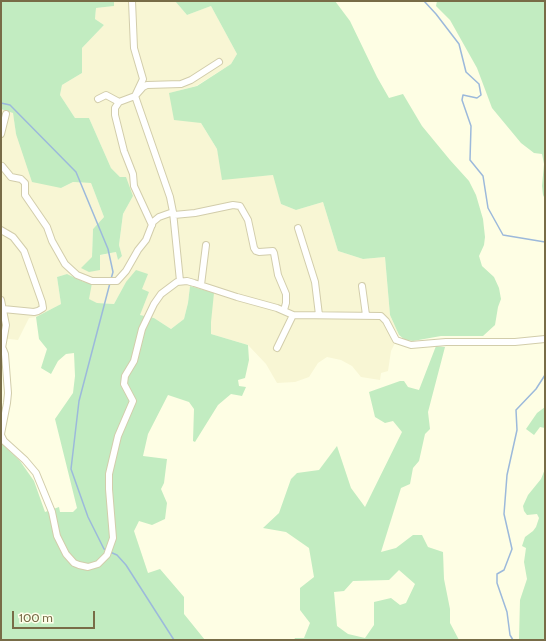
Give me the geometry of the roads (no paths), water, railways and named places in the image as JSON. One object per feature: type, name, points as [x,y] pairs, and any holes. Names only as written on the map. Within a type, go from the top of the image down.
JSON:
[{"type":"street","points":[[132,1],[134,48],[142,79],[135,96],[168,192],[174,214],[180,281]]},
{"type":"street","points":[[152,225],[134,186],[133,174],[124,151],[115,115],[115,108],[119,102],[135,96],[143,87],[147,85],[177,84],[186,82],[219,62]]},
{"type":"street","points":[[98,99],[106,95],[119,102]]},
{"type":"street","points":[[1,134],[6,114]]},
{"type":"street","points":[[1,165],[12,177],[21,179],[25,183],[25,196],[47,228],[52,241],[65,264],[77,275],[92,281],[117,281],[126,271],[138,250],[146,240],[153,222],[159,217],[174,214],[195,213],[233,205],[240,206],[248,220],[256,251],[273,251],[274,253],[278,275],[286,294],[284,310]]},
{"type":"street","points":[[298,228],[315,282],[319,315]]},
{"type":"street","points":[[1,230],[13,237],[24,251],[43,308],[34,312],[3,309]]},
{"type":"street","points":[[201,285],[206,245]]},
{"type":"street","points":[[1,300],[6,325],[1,348],[5,354],[8,393],[1,435],[4,441],[25,460],[36,473],[52,512],[57,536],[70,559],[79,566],[88,567],[98,564],[108,552],[113,538],[109,489],[110,464],[118,436],[133,401],[124,384],[124,376],[134,361],[142,329],[154,304],[161,294],[171,285],[180,281],[187,281],[284,310],[293,315],[381,316],[386,321],[396,340],[410,345],[446,342],[515,342],[545,339]]},
{"type":"street","points":[[362,286],[366,315]]},
{"type":"street","points":[[277,348],[293,315]]},
{"type":"waterway","points":[[424,1],[459,44],[466,72],[479,84],[481,95],[477,98],[463,95],[462,100],[471,126],[470,160],[483,176],[488,208],[503,235],[545,242]]},
{"type":"waterway","points":[[1,103],[10,105],[76,172],[108,249],[113,272],[111,279]]},
{"type":"waterway","points":[[107,550],[104,549],[88,517],[71,469],[79,401],[110,283]]},
{"type":"waterway","points":[[513,640],[510,635],[507,612],[497,583],[497,574],[504,570],[512,549],[504,514],[507,475],[517,430],[516,410],[536,389],[545,375]]},
{"type":"waterway","points":[[110,552],[117,555],[126,565],[174,640]]}]
